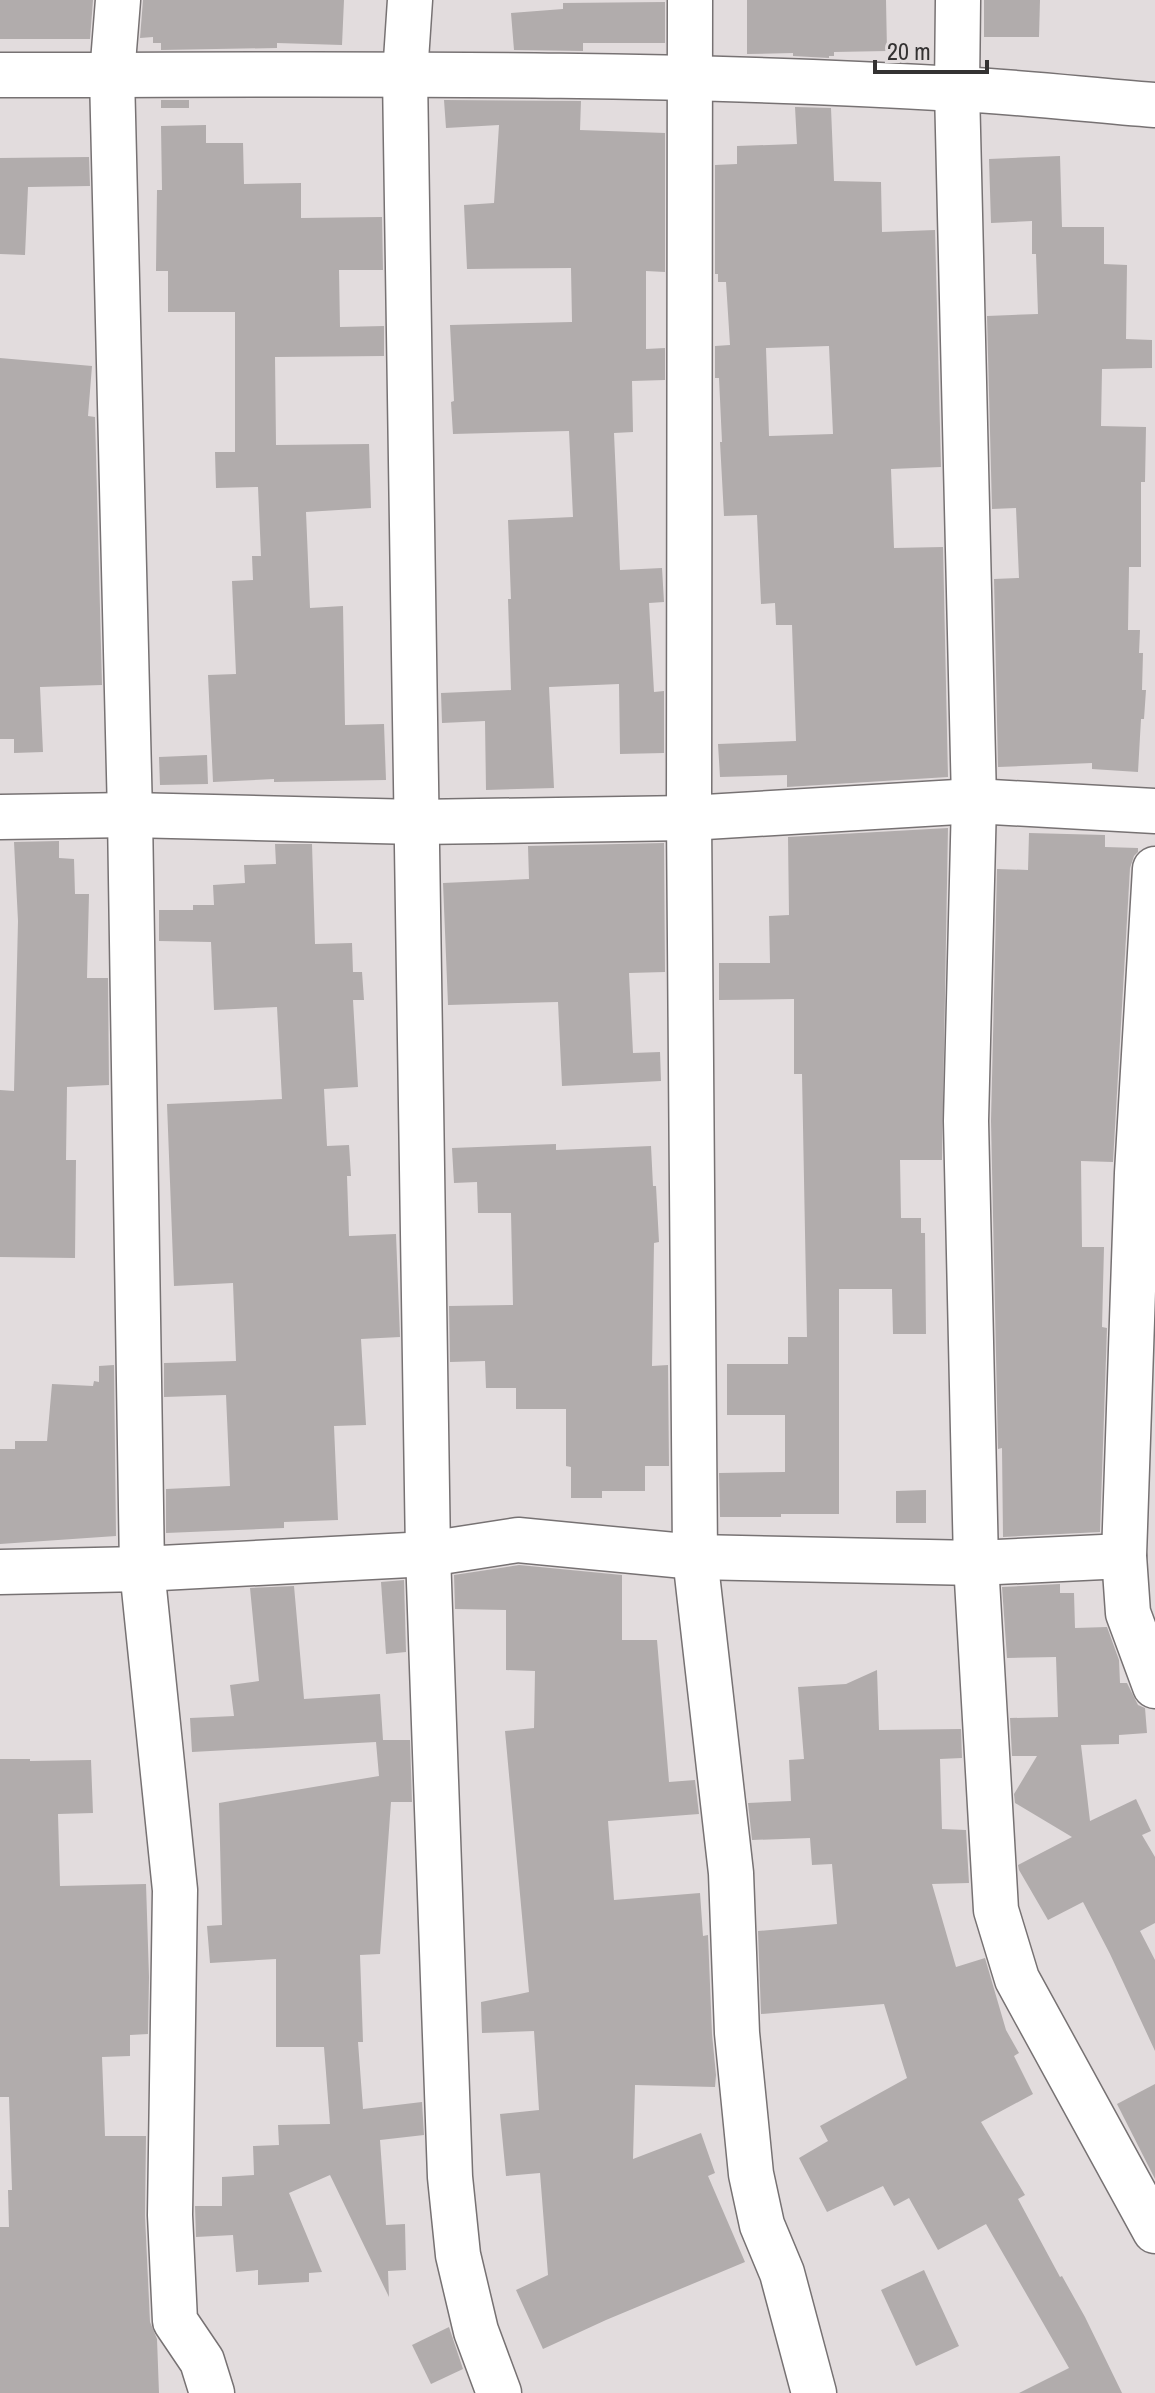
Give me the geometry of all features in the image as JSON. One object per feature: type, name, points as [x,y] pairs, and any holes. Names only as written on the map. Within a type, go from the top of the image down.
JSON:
[{"type":"street","points":[[118,0],[112,75],[130,815],[142,1569],[175,1890],[170,2215],[175,2321],[202,2361],[212,2393]]},
{"type":"street","points":[[410,0],[405,75],[428,1554],[450,2177],[458,2255],[476,2331],[499,2393]]},
{"type":"street","points":[[690,0],[689,818],[695,1557],[731,1873],[737,2033],[751,2174],[762,2225],[782,2273],[814,2393]]},
{"type":"street","points":[[958,0],[957,89],[974,801],[966,1121],[976,1563],[996,1910],[1017,1979],[1155,2231]]},
{"type":"street","points":[[0,75],[690,78],[957,89],[1155,105]]},
{"type":"street","points":[[0,817],[130,815],[416,822],[689,818],[974,801],[1155,811]]},
{"type":"street","points":[[1155,869],[1137,1173],[1124,1556],[1128,1613],[1155,1686]]},
{"type":"street","points":[[0,1572],[142,1569],[428,1554],[518,1540],[695,1557],[976,1563],[1124,1556]]},
{"type":"building","points":[[0,0],[93,0],[90,39],[0,39]]},
{"type":"building","points":[[143,0],[344,0],[342,45],[277,43],[277,48],[161,50],[161,43],[153,43],[153,37],[140,38]]},
{"type":"building","points":[[747,0],[886,0],[887,51],[834,52],[834,56],[829,58],[793,56],[793,53],[747,54]]},
{"type":"building","points":[[984,0],[1040,0],[1039,37],[984,37]]},
{"type":"building","points":[[665,2],[665,43],[583,43],[583,51],[514,50],[511,13],[563,9],[563,3]]},
{"type":"building","points":[[161,100],[189,100],[189,108],[161,108]]},
{"type":"building","points":[[444,100],[581,101],[580,130],[665,133],[665,272],[646,271],[646,349],[665,348],[665,380],[632,381],[633,432],[614,433],[620,570],[662,568],[664,602],[649,603],[654,692],[664,691],[664,753],[620,754],[619,684],[549,687],[554,788],[486,790],[485,721],[442,723],[441,693],[511,690],[508,520],[573,517],[569,431],[453,434],[450,325],[572,322],[571,268],[467,269],[464,205],[494,203],[499,125],[446,128]]},
{"type":"building","points":[[795,107],[831,108],[834,181],[881,182],[882,232],[935,230],[941,467],[891,469],[894,548],[943,547],[948,777],[787,787],[787,775],[720,777],[718,744],[796,741],[792,625],[776,625],[775,603],[761,604],[757,515],[724,516],[715,346],[730,345],[726,282],[718,282],[718,274],[715,274],[715,165],[737,164],[737,146],[797,144]],"holes":[[[829,346],[833,434],[769,436],[766,348]]]},
{"type":"building","points":[[206,125],[206,143],[243,143],[244,184],[301,183],[301,218],[382,217],[383,270],[339,270],[340,327],[384,326],[384,356],[275,357],[276,445],[369,444],[371,508],[306,512],[310,608],[343,606],[345,725],[384,724],[386,780],[213,782],[208,675],[236,674],[232,581],[253,580],[252,556],[261,556],[258,487],[216,488],[215,452],[235,452],[235,312],[168,312],[168,271],[156,271],[157,190],[162,190],[161,126]]},
{"type":"building","points":[[1060,156],[1062,227],[1104,227],[1104,264],[1127,265],[1126,339],[1152,340],[1152,368],[1102,369],[1101,426],[1146,427],[1145,482],[1141,482],[1141,567],[1129,567],[1128,630],[1140,630],[1142,690],[1146,690],[1138,772],[1092,769],[1092,763],[998,767],[994,579],[1019,578],[1016,508],[992,509],[987,316],[1038,314],[1032,221],[991,223],[989,159]]},
{"type":"building","points":[[89,157],[90,186],[28,187],[25,255],[0,254],[0,158]]},
{"type":"building","points":[[0,358],[92,366],[88,416],[95,417],[102,685],[40,687],[43,752],[14,753],[14,739],[0,739]]},
{"type":"building","points":[[207,755],[208,784],[160,785],[159,757]]},
{"type":"building","points":[[948,828],[942,1160],[900,1160],[901,1218],[921,1218],[921,1233],[925,1233],[926,1334],[893,1334],[892,1289],[839,1289],[839,1514],[720,1517],[719,1473],[785,1472],[785,1415],[727,1415],[727,1364],[788,1364],[788,1337],[807,1337],[802,1074],[794,1074],[794,999],[719,1000],[719,963],[770,963],[769,916],[789,915],[788,837]]},
{"type":"building","points":[[1029,833],[1105,835],[1105,847],[1138,848],[1138,852],[1130,868],[1113,1162],[1081,1161],[1082,1247],[1104,1247],[1102,1327],[1107,1328],[1100,1532],[1003,1537],[1002,1448],[998,1449],[991,1121],[997,869],[1028,870]]},
{"type":"building","points":[[59,841],[59,858],[74,859],[75,894],[89,894],[87,978],[108,978],[109,1085],[67,1087],[66,1160],[76,1160],[75,1258],[0,1257],[0,1090],[14,1091],[18,921],[14,842]]},
{"type":"building","points":[[664,843],[665,972],[629,973],[633,1053],[660,1052],[661,1081],[562,1086],[558,1002],[448,1005],[443,883],[529,879],[528,846]]},
{"type":"building","points":[[275,844],[312,844],[315,944],[352,943],[353,972],[362,972],[364,1000],[353,1000],[358,1087],[324,1089],[327,1146],[349,1145],[349,1236],[396,1234],[400,1337],[361,1339],[366,1425],[334,1426],[338,1520],[284,1522],[284,1528],[166,1533],[166,1489],[230,1486],[226,1395],[164,1397],[164,1363],[236,1361],[233,1283],[174,1286],[167,1104],[282,1099],[277,1007],[214,1010],[211,942],[159,941],[159,910],[193,910],[193,905],[214,905],[213,885],[245,883],[244,865],[276,864]]},
{"type":"building","points":[[556,1144],[556,1150],[651,1146],[659,1242],[654,1243],[652,1366],[668,1365],[669,1466],[645,1466],[645,1491],[602,1491],[602,1498],[571,1498],[571,1467],[566,1466],[566,1409],[516,1409],[516,1388],[486,1388],[485,1361],[450,1362],[449,1306],[513,1305],[511,1213],[478,1213],[477,1182],[454,1183],[452,1148]]},
{"type":"building","points":[[114,1365],[116,1536],[0,1544],[0,1449],[15,1449],[15,1441],[47,1441],[52,1384],[93,1386],[94,1381],[99,1382],[99,1366]]},
{"type":"building","points":[[926,1490],[926,1523],[896,1523],[896,1491]]},
{"type":"building","points":[[519,1565],[622,1575],[622,1640],[657,1640],[669,1782],[695,1780],[699,1814],[608,1821],[614,1900],[700,1893],[703,1936],[708,1935],[716,2075],[715,2087],[635,2085],[633,2159],[701,2133],[715,2173],[708,2176],[745,2262],[543,2349],[516,2290],[548,2275],[540,2173],[506,2176],[500,2114],[539,2110],[534,2031],[482,2033],[481,2002],[529,1992],[505,1731],[534,1728],[535,1671],[506,1670],[506,1610],[455,1609],[454,1575]]},
{"type":"building","points":[[404,1580],[406,1652],[386,1654],[381,1582]]},
{"type":"building","points":[[1060,1584],[1060,1593],[1074,1593],[1075,1628],[1107,1627],[1119,1660],[1120,1683],[1127,1683],[1138,1705],[1145,1708],[1147,1733],[1119,1735],[1119,1744],[1081,1745],[1090,1821],[1136,1799],[1151,1831],[1142,1835],[1155,1857],[1155,1923],[1140,1931],[1155,1960],[1155,2051],[1083,1902],[1048,1920],[1019,1870],[1018,1865],[1072,1837],[1015,1803],[1014,1794],[1037,1756],[1012,1756],[1010,1718],[1058,1717],[1056,1657],[1007,1658],[1002,1587]]},
{"type":"building","points":[[294,1586],[304,1699],[380,1694],[383,1740],[410,1740],[412,1802],[391,1802],[380,1954],[360,1955],[363,2042],[358,2042],[363,2109],[422,2102],[424,2135],[380,2140],[386,2225],[405,2224],[406,2270],[388,2271],[389,2297],[330,2175],[289,2193],[322,2272],[309,2273],[309,2282],[258,2285],[258,2270],[236,2272],[233,2235],[196,2237],[195,2206],[222,2206],[222,2177],[254,2175],[253,2146],[279,2145],[278,2125],[330,2124],[324,2047],[276,2047],[276,1959],[210,1963],[207,1926],[222,1925],[219,1803],[379,1776],[376,1742],[192,1752],[190,1718],[234,1716],[230,1685],[259,1681],[250,1588]]},
{"type":"building","points":[[877,1670],[879,1730],[961,1729],[962,1758],[940,1759],[942,1829],[966,1830],[969,1883],[932,1884],[956,1967],[985,1958],[1006,2030],[1019,2053],[1014,2056],[1033,2094],[981,2122],[1025,2195],[1018,2199],[1085,2317],[1122,2393],[1019,2393],[1069,2368],[986,2224],[938,2250],[909,2198],[894,2206],[883,2186],[827,2212],[799,2158],[828,2141],[820,2126],[907,2078],[884,2004],[761,2014],[758,1931],[837,1924],[832,1864],[812,1865],[810,1838],[752,1840],[748,1803],[791,1801],[789,1760],[804,1759],[798,1687],[846,1684]]},
{"type":"building","points":[[0,1759],[91,1760],[93,1813],[58,1814],[60,1886],[146,1884],[148,2034],[130,2035],[130,2056],[102,2057],[105,2136],[146,2136],[145,2216],[150,2322],[157,2339],[159,2393],[0,2393],[0,2227],[9,2227],[8,2190],[12,2190],[9,2097],[0,2097]]},
{"type":"building","points":[[1155,2084],[1155,2179],[1117,2104]]},
{"type":"building","points":[[924,2270],[959,2346],[916,2366],[881,2290]]},
{"type":"building","points":[[449,2327],[463,2369],[431,2384],[412,2345]]}]
